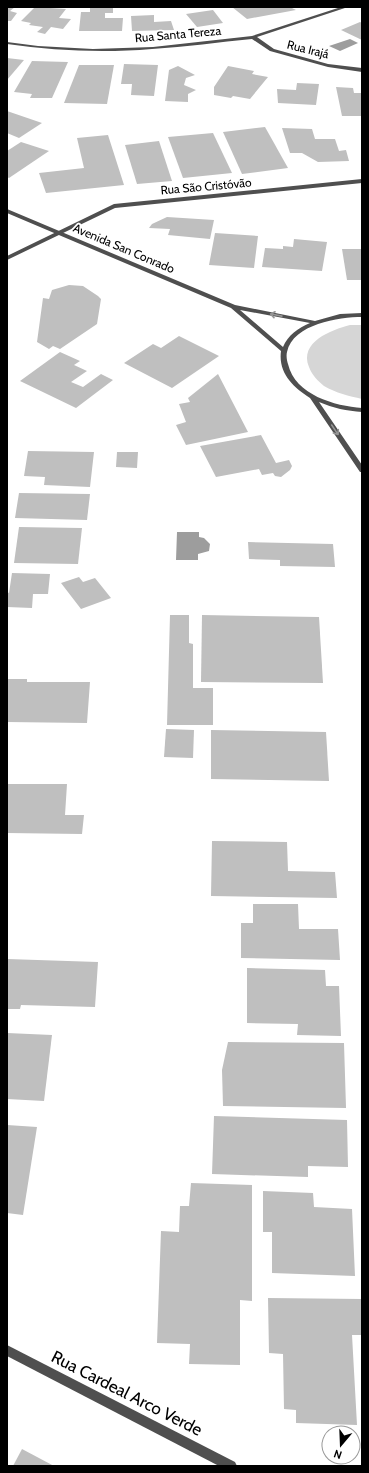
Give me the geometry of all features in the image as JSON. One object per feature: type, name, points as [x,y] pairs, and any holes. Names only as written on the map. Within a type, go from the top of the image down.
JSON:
[{"type":"street","name":"Rua Santa Tereza","points":[[7,43],[38,47],[93,50],[153,48],[253,37],[346,7]]},
{"type":"street","name":"Rua Irajá","points":[[253,37],[272,50],[328,65],[362,70]]},
{"type":"street","name":"Rua São Cristóvão","points":[[7,258],[114,206],[362,181]]},
{"type":"street","name":"Avenida San Conrado","points":[[7,211],[233,306],[314,322]]},
{"type":"street","name":"Avenida San Conrado","points":[[233,306],[284,352]]},
{"type":"street","points":[[362,315],[349,315],[314,322],[292,337],[284,352],[284,368],[295,384],[313,398],[362,470]]},
{"type":"street","points":[[313,398],[335,406],[362,410]]},
{"type":"street","name":"Rua Cardeal Arco Verde","points":[[7,1350],[231,1466]]},
{"type":"shaded area","points":[[350,39],[358,43],[340,51],[329,46]]},
{"type":"shaded area","points":[[350,325],[362,325],[362,399],[324,386],[312,373],[307,358],[313,344],[319,338],[334,330]]},
{"type":"shaded area","points":[[177,532],[199,532],[199,537],[204,538],[210,544],[209,551],[198,554],[198,560],[176,560]]},
{"type":"building","points":[[7,7],[15,7],[10,11],[17,13],[11,21],[7,21]]},
{"type":"building","points":[[35,7],[66,9],[59,18],[71,19],[63,29],[51,27],[45,34],[37,32],[43,27],[29,25],[31,23],[21,21]]},
{"type":"building","points":[[90,7],[113,7],[113,13],[105,13],[105,18],[123,18],[122,31],[79,31],[81,12],[90,12]]},
{"type":"building","points":[[232,7],[290,7],[296,10],[247,19]]},
{"type":"building","points":[[213,10],[223,23],[197,27],[186,14]]},
{"type":"building","points":[[154,15],[154,22],[171,21],[174,30],[132,31],[131,16]]},
{"type":"building","points":[[360,22],[362,23],[362,40],[341,30]]},
{"type":"building","points":[[7,58],[24,60],[7,80]]},
{"type":"building","points":[[32,61],[68,62],[52,98],[30,98],[32,94],[14,92]]},
{"type":"building","points":[[124,64],[158,65],[154,96],[131,95],[132,84],[121,84]]},
{"type":"building","points":[[79,65],[114,65],[107,104],[64,103]]},
{"type":"building","points":[[178,66],[195,75],[186,78],[184,85],[196,90],[188,94],[188,102],[165,101],[169,70]]},
{"type":"building","points":[[228,66],[254,71],[252,74],[268,77],[250,99],[214,95],[214,87]]},
{"type":"building","points":[[297,83],[319,84],[316,105],[278,103],[277,89],[296,90]]},
{"type":"building","points":[[336,87],[353,88],[354,93],[362,93],[362,116],[342,116]]},
{"type":"building","points":[[7,111],[42,123],[19,138],[7,133]]},
{"type":"building","points":[[265,127],[288,168],[242,174],[223,132]]},
{"type":"building","points":[[282,128],[312,129],[315,139],[335,139],[339,151],[346,150],[349,161],[318,162],[302,153],[290,153]]},
{"type":"building","points":[[213,133],[232,173],[183,178],[168,137]]},
{"type":"building","points":[[108,135],[124,185],[46,193],[39,173],[84,168],[77,138]]},
{"type":"building","points":[[159,141],[172,181],[137,184],[125,145]]},
{"type":"building","points":[[21,142],[49,151],[9,178],[7,177],[7,151]]},
{"type":"building","points":[[167,217],[214,220],[210,239],[168,235],[170,229],[149,228],[152,224]]},
{"type":"building","points":[[215,233],[258,236],[254,268],[209,265]]},
{"type":"building","points":[[294,239],[327,242],[322,271],[262,267],[265,248],[283,249],[283,246],[293,247]]},
{"type":"building","points":[[342,249],[362,249],[362,280],[347,280]]},
{"type":"building","points":[[69,285],[83,286],[101,299],[97,324],[60,349],[53,346],[49,349],[37,342],[43,298],[49,299],[52,290]]},
{"type":"building","points":[[179,336],[219,356],[172,388],[124,363],[153,344],[161,348]]},
{"type":"building","points":[[60,352],[80,361],[74,365],[87,371],[71,382],[83,387],[101,374],[113,380],[76,408],[20,381]]},
{"type":"building","points":[[218,374],[248,432],[186,445],[176,425],[186,422],[179,404],[190,402],[188,398]]},
{"type":"building","points":[[261,435],[276,463],[289,460],[292,466],[290,470],[281,477],[275,476],[273,473],[262,475],[259,469],[216,477],[200,446]]},
{"type":"building","points":[[28,451],[94,452],[90,487],[44,485],[45,477],[24,476]]},
{"type":"building","points":[[117,452],[138,452],[137,468],[116,467]]},
{"type":"building","points":[[19,493],[90,494],[87,520],[15,518]]},
{"type":"building","points":[[19,527],[82,528],[78,564],[14,563]]},
{"type":"building","points":[[248,542],[333,544],[335,567],[280,566],[280,560],[249,559]]},
{"type":"building","points":[[12,573],[50,574],[48,594],[33,594],[32,608],[7,607],[7,592],[9,593]]},
{"type":"building","points":[[79,577],[83,582],[95,578],[111,598],[81,609],[61,583]]},
{"type":"building","points":[[170,615],[189,615],[189,643],[193,644],[193,688],[213,688],[213,725],[167,725]]},
{"type":"building","points":[[202,615],[319,617],[323,683],[201,682]]},
{"type":"building","points":[[7,679],[27,679],[27,682],[90,682],[87,723],[7,722]]},
{"type":"building","points":[[166,729],[194,730],[193,758],[164,757]]},
{"type":"building","points":[[211,730],[326,732],[329,781],[211,779]]},
{"type":"building","points":[[7,784],[67,784],[65,815],[84,815],[82,834],[7,833]]},
{"type":"building","points":[[212,841],[287,842],[288,871],[335,872],[337,898],[211,896]]},
{"type":"building","points":[[253,904],[298,904],[299,929],[338,929],[340,960],[241,958],[241,923],[253,923]]},
{"type":"building","points":[[7,959],[98,962],[95,1007],[21,1005],[20,1009],[7,1009]]},
{"type":"building","points":[[247,968],[325,970],[326,986],[339,986],[341,1036],[297,1035],[298,1024],[247,1023]]},
{"type":"building","points":[[7,1033],[52,1035],[44,1101],[7,1099]]},
{"type":"building","points":[[228,1042],[344,1043],[346,1108],[223,1106],[222,1070]]},
{"type":"building","points":[[214,1116],[347,1120],[348,1167],[308,1166],[308,1177],[212,1174]]},
{"type":"building","points":[[7,1125],[37,1127],[23,1215],[7,1213]]},
{"type":"building","points":[[191,1183],[252,1185],[252,1301],[240,1300],[240,1365],[189,1364],[190,1344],[157,1343],[161,1231],[179,1232],[180,1206],[189,1206]]},
{"type":"building","points":[[263,1191],[313,1193],[314,1207],[352,1209],[355,1276],[272,1273],[272,1232],[263,1232]]},
{"type":"building","points":[[268,1298],[362,1299],[362,1335],[352,1335],[357,1425],[296,1423],[296,1410],[284,1409],[283,1354],[269,1353]]},
{"type":"building","points":[[22,1449],[54,1466],[13,1466]]}]
